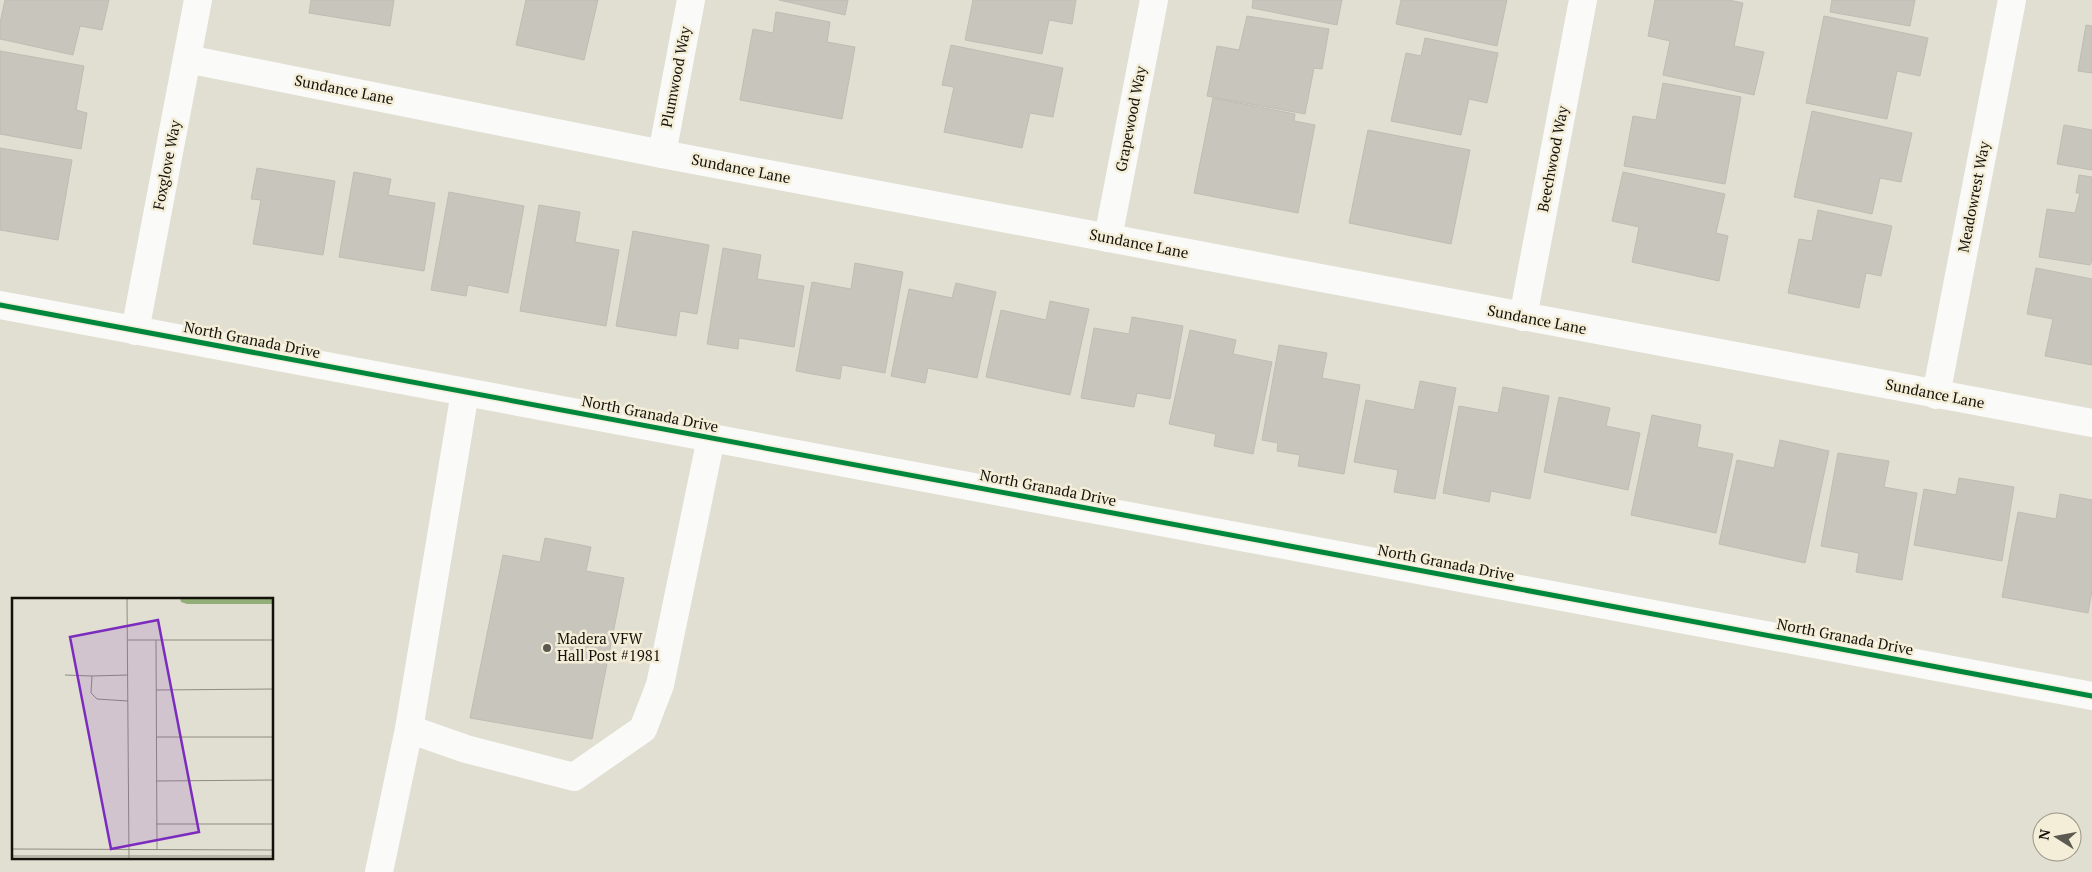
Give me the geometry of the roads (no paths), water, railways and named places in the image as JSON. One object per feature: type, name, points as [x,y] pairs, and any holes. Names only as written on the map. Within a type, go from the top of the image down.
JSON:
[{"type":"street","name":"Foxglove Way","points":[[135,331],[198,0]]},
{"type":"street","name":"Plumwood Way","points":[[662,154],[691,0]]},
{"type":"street","name":"Grapewood Way","points":[[1108,238],[1154,0]]},
{"type":"street","name":"Beechwood Way","points":[[1523,317],[1583,0]]},
{"type":"street","name":"Meadowrest Way","points":[[1936,394],[2012,0]]},
{"type":"street","name":"Sundance Lane","points":[[187,59],[662,154],[2092,423]]},
{"type":"street","name":"North Granada Drive","points":[[0,306],[2092,696]]},
{"type":"street","points":[[379,872],[409,729],[465,392]]},
{"type":"street","points":[[409,729],[466,749],[574,777],[643,729],[660,685],[711,438]]},
{"type":"place","name":"Madera VFW Hall Post #1981","points":[[547,648]]}]
